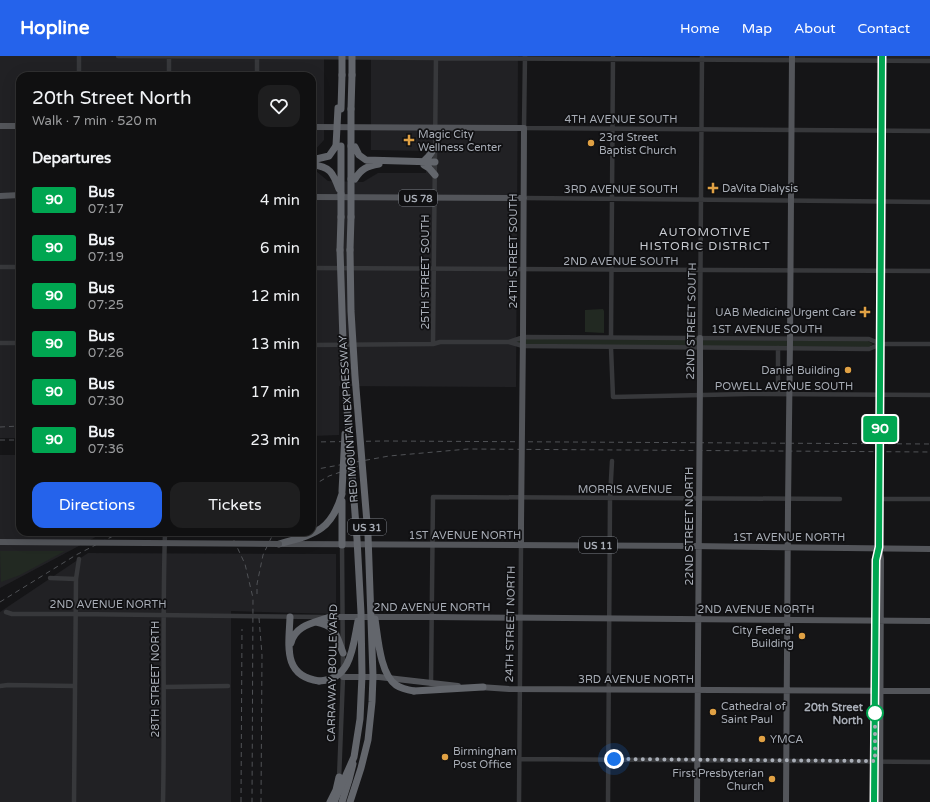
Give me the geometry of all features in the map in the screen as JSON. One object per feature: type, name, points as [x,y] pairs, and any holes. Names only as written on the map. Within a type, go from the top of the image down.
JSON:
[{"type":"highway","points":[[338,179],[342,56]]},
{"type":"highway","points":[[352,56],[351,127],[353,146],[353,179]]},
{"type":"highway","points":[[316,159],[329,156],[339,146]]},
{"type":"highway","points":[[353,146],[359,155],[366,160],[435,164]]},
{"type":"highway","points":[[424,163],[435,147]]},
{"type":"highway","points":[[353,179],[364,168],[374,165],[424,163],[435,175]]},
{"type":"highway","points":[[316,166],[328,169],[338,179]]},
{"type":"highway","name":"RED MOUNTAIN EXPRESSWAY","points":[[338,179],[341,194],[340,250],[344,371],[361,605],[362,676],[360,719],[354,758],[339,801]]},
{"type":"highway","name":"RED MOUNTAIN EXPRESSWAY","points":[[350,802],[368,740],[373,676],[368,535],[355,376],[351,305],[350,247],[353,237],[353,179]]},
{"type":"highway","points":[[342,545],[342,492],[347,404]]},
{"type":"highway","points":[[316,532],[328,523],[336,513],[342,492]]},
{"type":"highway","points":[[279,544],[295,542],[308,536]]},
{"type":"highway","points":[[370,594],[386,671],[396,685],[414,691],[483,687]]},
{"type":"highway","points":[[290,617],[290,659],[295,670],[302,676],[310,680],[319,681],[330,679],[338,675],[348,663],[353,649],[361,605]]},
{"type":"highway","points":[[289,648],[296,631],[302,627],[330,617]]},
{"type":"highway","points":[[316,622],[325,624],[333,629],[343,653]]},
{"type":"highway","points":[[330,802],[336,790],[339,777]]},
{"type":"main road","points":[[786,802],[792,58]]},
{"type":"main road","points":[[880,438],[882,58]]},
{"type":"main road","points":[[0,126],[16,126]]},
{"type":"main road","name":"4TH AVENUE SOUTH","points":[[316,127],[524,128]]},
{"type":"main road","name":"24TH STREET SOUTH","points":[[522,446],[524,128]]},
{"type":"main road","points":[[0,196],[16,195]]},
{"type":"main road","name":"3RD AVENUE SOUTH","points":[[316,197],[524,198]]},
{"type":"main road","name":"22ND STREET SOUTH","points":[[700,338],[700,442]]},
{"type":"main road","name":"22ND STREET NORTH","points":[[697,802],[700,442]]},
{"type":"main road","name":"24TH STREET NORTH","points":[[521,545],[522,446]]},
{"type":"main road","points":[[874,802],[877,761],[878,691],[876,560],[879,547],[880,470]]},
{"type":"main road","points":[[0,542],[279,544]]},
{"type":"main road","name":"1ST AVENUE NORTH","points":[[295,542],[342,545],[610,545],[879,547],[930,549]]},
{"type":"main road","name":"2ND AVENUE NORTH","points":[[330,617],[930,621]]},
{"type":"main road","name":"3RD AVENUE NORTH","points":[[343,677],[380,677],[431,684],[520,688],[930,691]]},
{"type":"main road","points":[[877,761],[880,802]]},
{"type":"street","points":[[79,56],[79,72]]},
{"type":"street","points":[[118,56],[882,58],[930,61]]},
{"type":"street","points":[[169,56],[169,72]]},
{"type":"street","points":[[257,72],[258,56]]},
{"type":"street","name":"25TH STREET SOUTH","points":[[433,344],[436,57]]},
{"type":"street","name":"24TH STREET SOUTH","points":[[524,128],[525,57]]},
{"type":"street","points":[[611,337],[614,129],[613,58]]},
{"type":"street","name":"22ND STREET SOUTH","points":[[700,338],[702,58]]},
{"type":"street","name":"4TH AVENUE SOUTH","points":[[524,128],[930,131]]},
{"type":"street","name":"3RD AVENUE SOUTH","points":[[524,198],[930,202]]},
{"type":"street","points":[[0,267],[16,267]]},
{"type":"street","name":"2ND AVENUE SOUTH","points":[[316,268],[881,272],[930,271]]},
{"type":"street","name":"1ST AVENUE SOUTH","points":[[509,342],[524,336],[790,340],[869,339],[881,344],[930,344]]},
{"type":"street","points":[[713,348],[710,343],[714,338]]},
{"type":"street","name":"1ST AVENUE SOUTH","points":[[316,345],[509,342],[523,346],[611,348],[869,349],[881,344]]},
{"type":"street","points":[[0,343],[16,343]]},
{"type":"street","name":"POWELL AVENUE SOUTH","points":[[611,348],[613,397],[778,394],[930,395]]},
{"type":"street","points":[[778,348],[778,394]]},
{"type":"street","points":[[608,802],[610,498],[612,461]]},
{"type":"street","name":"MORRIS AVENUE","points":[[432,545],[433,497],[840,499]]},
{"type":"street","points":[[879,499],[930,499]]},
{"type":"street","name":"28TH STREET NORTH","points":[[163,802],[163,615],[165,536]]},
{"type":"street","name":"CARRAWAY BOULEVARD","points":[[339,801],[343,677],[342,545]]},
{"type":"street","points":[[431,684],[432,545]]},
{"type":"street","name":"24TH STREET NORTH","points":[[519,802],[521,545]]},
{"type":"street","points":[[74,802],[76,579],[79,559]]},
{"type":"street","points":[[50,578],[76,579]]},
{"type":"street","name":"2ND AVENUE NORTH","points":[[6,612],[12,614],[330,617]]},
{"type":"street","points":[[0,686],[75,686]]},
{"type":"street","points":[[164,687],[228,686]]},
{"type":"street","points":[[519,759],[930,762]]},
{"type":"shaded area","points":[[0,56],[324,56],[324,140],[316,149],[316,72],[16,72],[16,438],[0,438]]},
{"type":"shaded area","points":[[371,56],[518,56],[516,387],[339,386],[339,435],[316,436],[316,171],[328,181],[363,182],[378,173],[426,173],[426,151],[371,150]]},
{"type":"shaded area","points":[[702,56],[930,56],[930,60],[702,60]]},
{"type":"shaded area","points":[[603,309],[604,333],[585,332],[585,310]]},
{"type":"shaded area","points":[[524,339],[868,341],[873,344],[869,347],[524,345],[516,342]]},
{"type":"shaded area","points":[[0,455],[16,455],[16,536],[98,536],[0,588]]},
{"type":"shaded area","points":[[0,551],[65,551],[20,575],[1,582]]},
{"type":"shaded area","points":[[88,553],[336,554],[336,614],[231,611],[231,802],[0,802],[0,612]]},
{"type":"tunnel","points":[[880,443],[880,470]]},
{"type":"railway","points":[[0,427],[16,426]]},
{"type":"railway","points":[[0,440],[16,440]]},
{"type":"railway","points":[[316,442],[930,444]]},
{"type":"railway","points":[[316,469],[389,456],[468,449],[930,452]]},
{"type":"railway","points":[[316,484],[329,476],[361,465]]},
{"type":"railway","points":[[0,602],[76,555],[113,536]]},
{"type":"railway","points":[[232,536],[245,564],[253,598],[252,802]]},
{"type":"railway","points":[[257,594],[257,584],[263,555],[272,536]]},
{"type":"railway","points":[[259,618],[262,655],[261,802]]},
{"type":"railway","points":[[241,802],[242,629]]},
{"type":"bus line","name":"90","points":[[874,802],[876,560],[879,547],[882,56]]},
{"type":"place","name":"Magic City Wellness Center","points":[[409,140]]},
{"type":"place","name":"23rd Street Baptist Church","points":[[591,143]]},
{"type":"place","name":"DaVita Dialysis","points":[[713,188]]},
{"type":"place","name":"UAB Medicine Urgent Care","points":[[865,312]]},
{"type":"place","name":"Daniel Building","points":[[848,370]]},
{"type":"place","name":"City Federal Building","points":[[802,636]]},
{"type":"place","name":"Cathedral of Saint Paul","points":[[713,712]]},
{"type":"place","name":"20th Street North","points":[[875,713]]},
{"type":"place","name":"YMCA","points":[[762,739]]},
{"type":"place","name":"Birmingham Post Office","points":[[445,757]]},
{"type":"place","name":"First Presbyterian Church","points":[[772,779]]},
{"type":"district","name":"AUTOMOTIVE HISTORIC DISTRICT","points":[[705,239]]},
{"type":"route","points":[[614,759],[875,761],[875,708],[875,713]]}]
